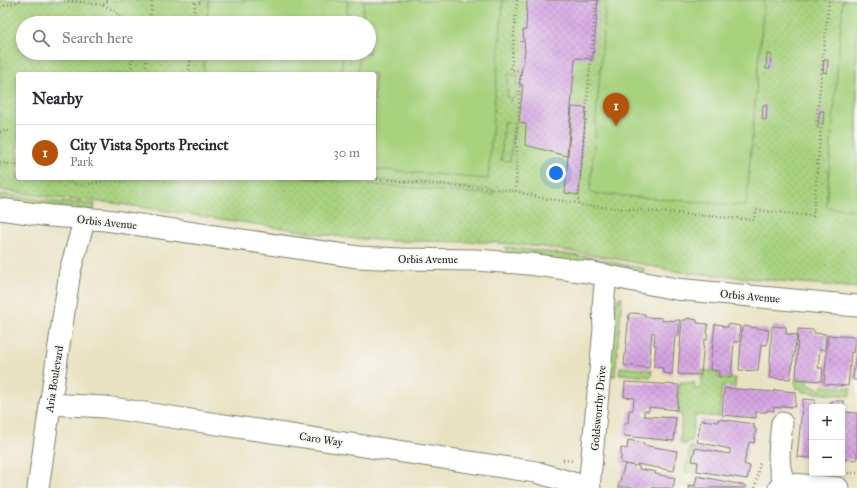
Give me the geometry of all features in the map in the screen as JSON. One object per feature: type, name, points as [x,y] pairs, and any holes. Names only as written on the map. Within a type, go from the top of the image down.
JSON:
[{"type":"street","name":"Orbis Avenue","points":[[0,209],[78,218],[358,257],[497,261],[561,267],[697,292],[857,306]]},
{"type":"street","name":"Aria Boulevard","points":[[38,488],[78,218]]},
{"type":"street","name":"Goldsworthy Drive","points":[[590,483],[604,329],[613,277]]},
{"type":"street","name":"Caro Way","points":[[51,398],[536,472],[590,483]]},
{"type":"street","points":[[782,424],[779,466],[783,486],[838,488]]},
{"type":"path","points":[[7,4],[8,0]]},
{"type":"path","points":[[0,7],[23,0]]},
{"type":"path","points":[[64,0],[102,5],[115,11],[120,16]]},
{"type":"path","points":[[102,5],[109,0]]},
{"type":"path","points":[[151,16],[152,0]]},
{"type":"path","points":[[194,16],[195,3],[200,4],[200,0]]},
{"type":"path","points":[[516,191],[517,130],[521,70],[511,70],[517,0]]},
{"type":"path","points":[[578,203],[596,0]]},
{"type":"path","points":[[376,179],[516,191],[540,198],[578,203],[580,205],[754,220],[756,210],[813,216],[821,128],[816,127],[829,0]]},
{"type":"path","points":[[131,67],[132,60]]},
{"type":"path","points":[[145,72],[146,60]]},
{"type":"path","points":[[189,72],[190,60]]},
{"type":"path","points":[[0,132],[12,130]]},
{"type":"path","points":[[0,163],[16,165]]},
{"type":"path","points":[[67,180],[80,186],[109,180],[126,182],[130,180]]},
{"type":"path","points":[[561,459],[576,462],[577,454]]},
{"type":"path","points":[[755,488],[760,461]]},
{"type":"green space","points":[[0,0],[857,0],[857,288],[680,272],[617,259],[543,247],[490,242],[391,241],[348,238],[113,203],[54,198],[0,190]]},
{"type":"green space","points":[[209,0],[348,0],[347,16],[208,16]]},
{"type":"green space","points":[[364,0],[503,0],[488,179],[376,169],[376,72],[358,72],[359,60],[376,60],[376,16],[363,16]]},
{"type":"green space","points":[[606,0],[764,0],[746,206],[590,193]]},
{"type":"green space","points":[[843,0],[857,0],[857,210],[826,207]]},
{"type":"green space","points":[[204,60],[342,60],[341,72],[203,72]]},
{"type":"green space","points":[[508,74],[518,75],[515,98],[507,97]]},
{"type":"green space","points":[[504,122],[512,123],[514,125],[510,161],[501,160]]},
{"type":"green space","points":[[326,180],[376,180],[494,190],[494,195]]},
{"type":"green space","points":[[0,194],[57,202],[95,204],[94,211],[0,200]]},
{"type":"green space","points":[[505,247],[588,257],[645,269],[642,275],[508,254]]},
{"type":"green space","points":[[619,297],[622,297],[615,376],[609,376],[614,309]]},
{"type":"green space","points":[[620,367],[652,370],[651,377],[619,374]]},
{"type":"green space","points":[[703,370],[718,372],[718,378],[736,378],[735,387],[722,386],[719,417],[695,415],[691,442],[687,441],[686,445],[680,443],[682,414],[677,414],[680,382],[695,383],[694,389],[700,389]]},
{"type":"green space","points":[[795,379],[808,380],[808,384],[813,387],[817,387],[819,390],[821,390],[822,386],[851,388],[850,396],[802,392],[802,389],[796,388]]},
{"type":"green space","points":[[690,447],[695,448],[692,461],[698,462],[697,474],[685,472]]},
{"type":"building","points":[[527,0],[598,0],[593,59],[575,58],[567,156],[525,145],[526,124],[519,122],[523,85],[519,85],[525,51],[523,30],[526,30]]},
{"type":"building","points":[[767,54],[771,54],[770,69],[766,69]]},
{"type":"building","points":[[824,60],[828,60],[827,73],[823,72]]},
{"type":"building","points":[[763,105],[767,105],[766,120],[762,119]]},
{"type":"building","points":[[572,107],[586,108],[579,195],[565,193]]},
{"type":"building","points":[[820,111],[824,111],[823,124],[818,124]]},
{"type":"building","points":[[629,314],[645,314],[645,317],[662,318],[662,321],[680,320],[679,336],[675,336],[672,374],[663,373],[663,368],[654,367],[656,345],[654,345],[655,333],[652,332],[649,368],[624,365]]},
{"type":"building","points":[[687,318],[697,320],[697,323],[708,324],[707,340],[704,340],[701,375],[678,374],[682,320],[686,320]]},
{"type":"building","points":[[715,324],[723,325],[723,327],[728,327],[728,324],[740,326],[739,342],[734,342],[731,378],[719,377],[719,371],[710,370]]},
{"type":"building","points":[[745,326],[769,330],[767,345],[761,344],[758,371],[739,370],[742,328]]},
{"type":"building","points":[[772,326],[786,327],[786,334],[797,335],[790,379],[769,378]]},
{"type":"building","points":[[798,329],[814,330],[814,333],[826,334],[825,350],[820,349],[818,368],[823,368],[822,381],[796,379]]},
{"type":"building","points":[[828,335],[855,337],[853,353],[851,352],[848,386],[824,384]]},
{"type":"building","points":[[856,349],[857,380],[853,380]]},
{"type":"building","points":[[625,382],[679,385],[677,410],[649,407],[649,411],[644,411],[644,416],[676,418],[674,441],[624,436],[625,423],[628,423],[629,410],[633,410],[634,398],[624,397]]},
{"type":"building","points":[[724,388],[774,392],[774,390],[796,392],[795,407],[774,407],[774,411],[767,410],[767,412],[756,412],[756,418],[722,415]]},
{"type":"building","points":[[803,399],[815,400],[814,404],[809,404],[809,458],[797,457]]},
{"type":"building","points":[[831,401],[844,401],[844,404],[831,404]]},
{"type":"building","points":[[845,412],[857,413],[857,460],[845,459]]},
{"type":"building","points":[[718,419],[754,424],[754,428],[756,429],[754,443],[749,442],[744,464],[750,466],[747,479],[697,471],[698,462],[692,461],[695,448],[730,454],[730,449],[697,442],[701,420],[718,422]]},
{"type":"building","points":[[628,440],[644,443],[643,445],[677,451],[674,471],[637,464],[636,466],[639,466],[639,469],[656,472],[655,474],[675,478],[673,488],[618,487],[625,464],[635,466],[621,463],[621,448],[627,449]]},
{"type":"building","points":[[697,476],[743,485],[746,486],[746,488],[688,488],[689,485],[695,486]]},
{"type":"place","name":"City Vista Sports Precinct","points":[[616,126]]}]
